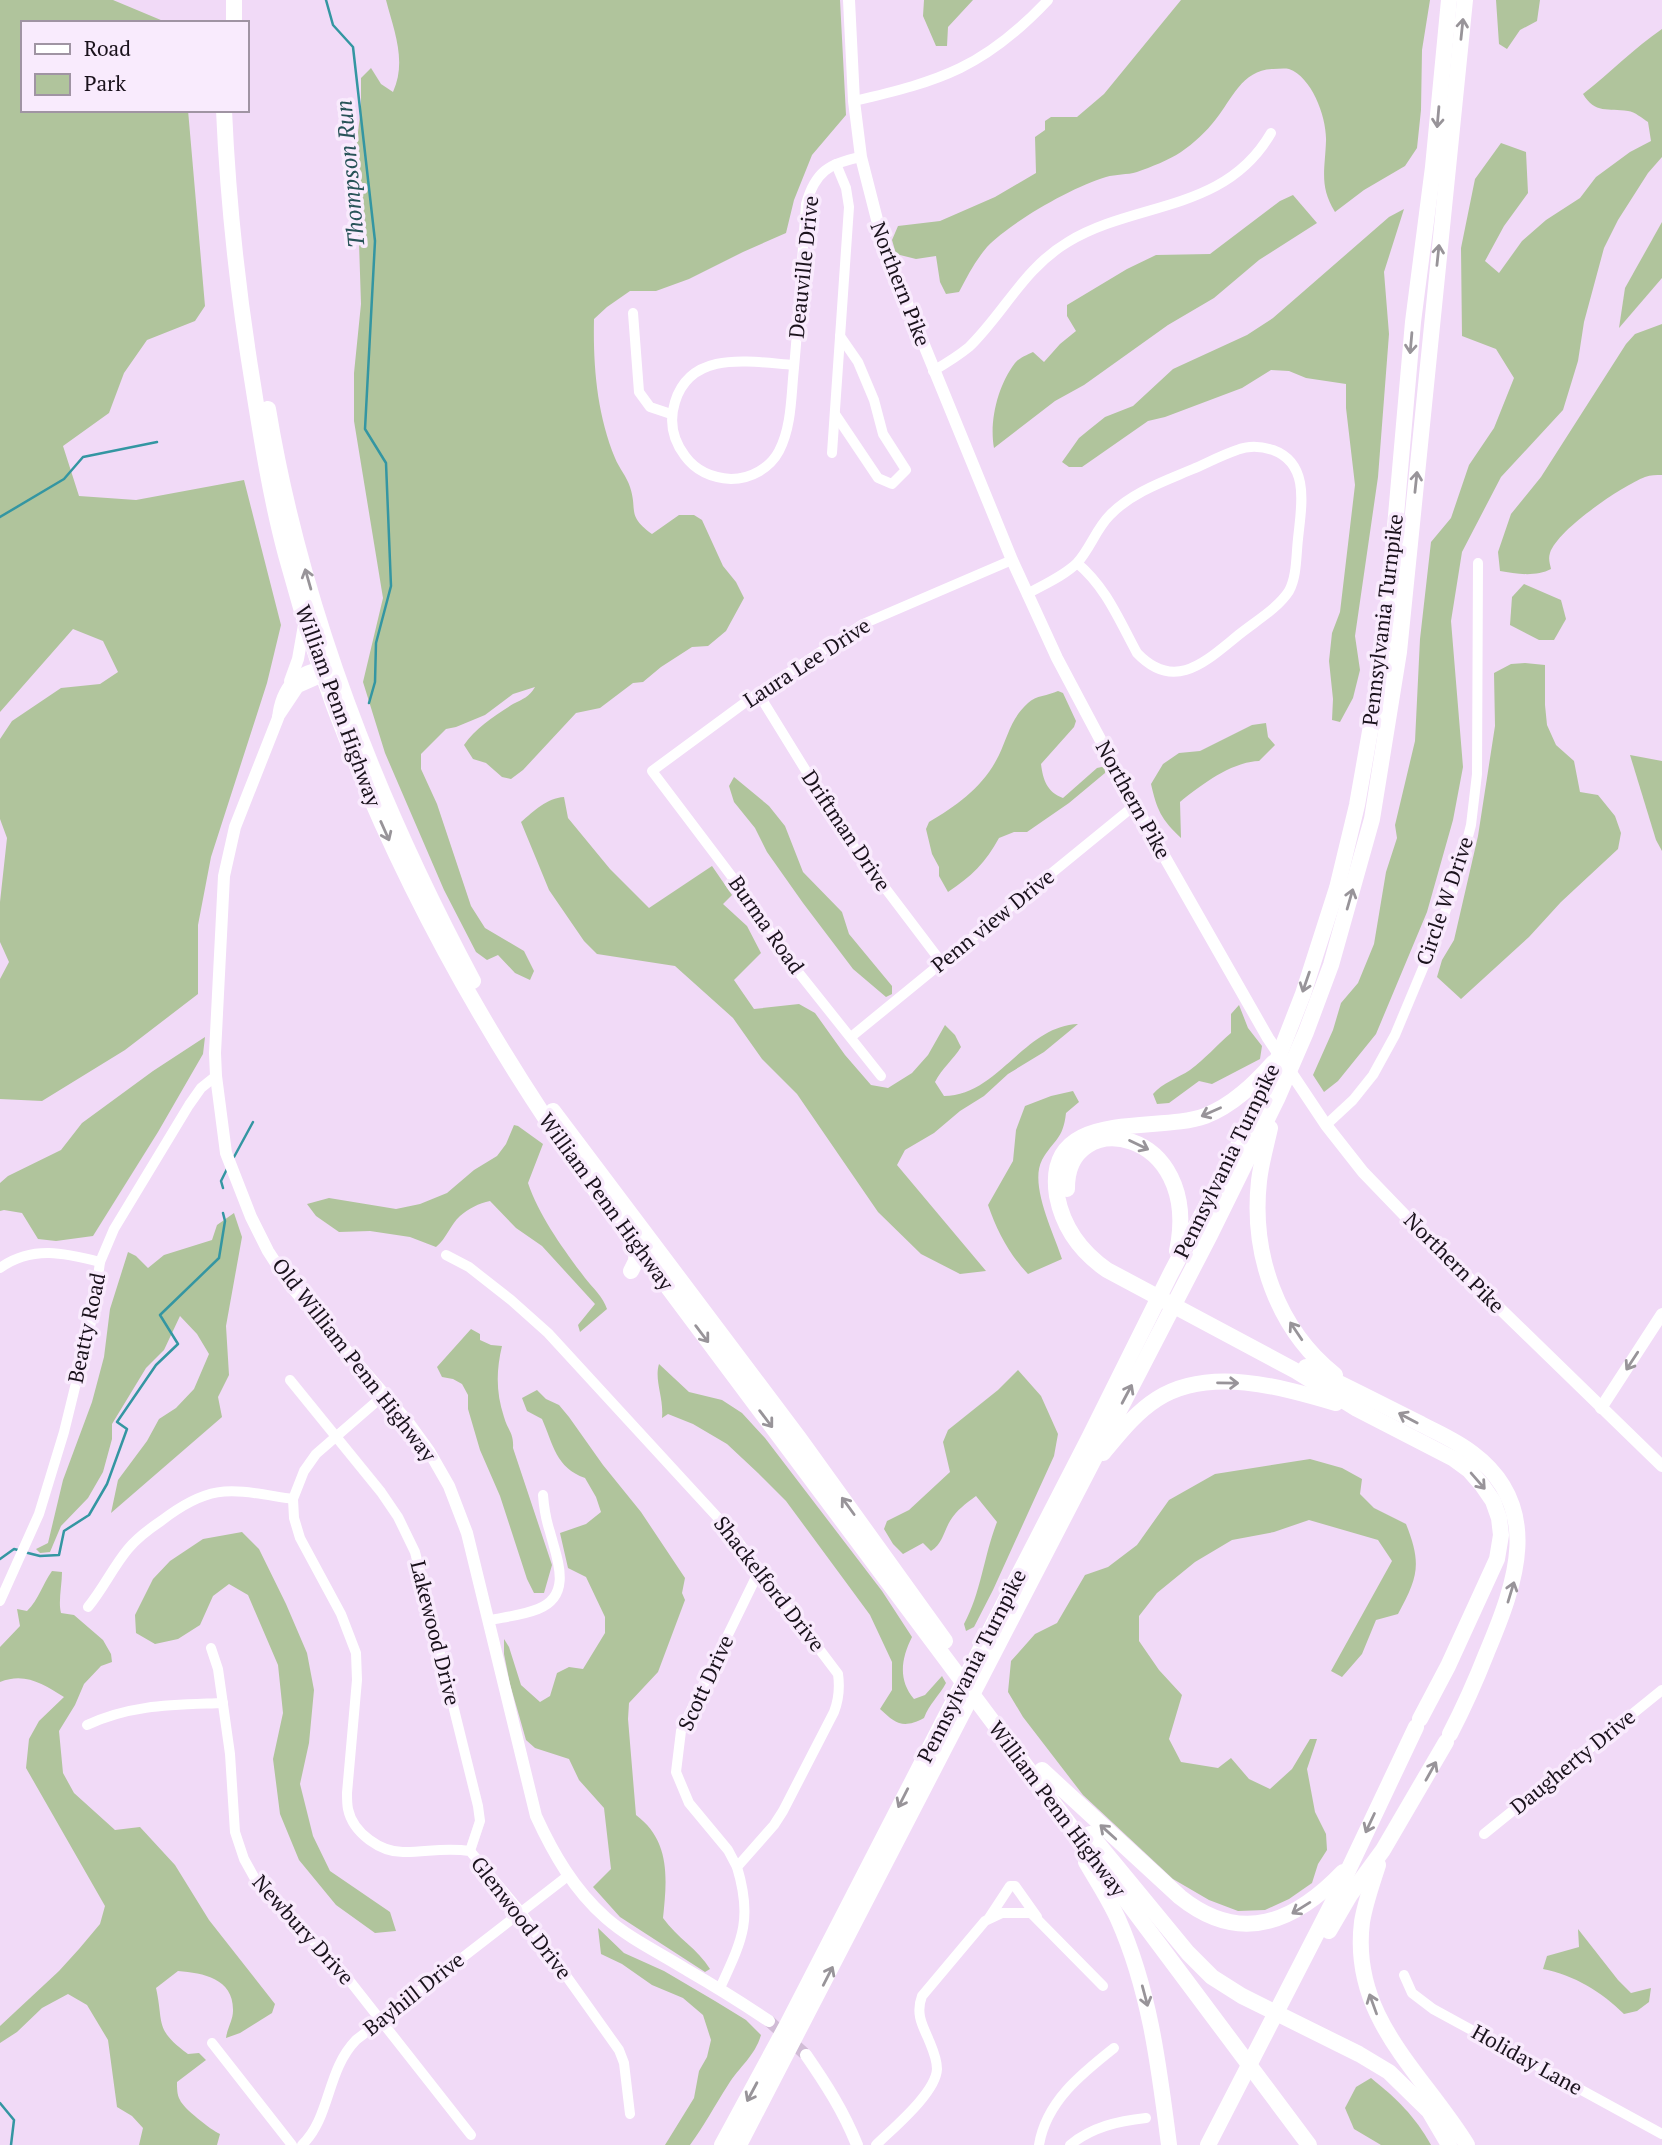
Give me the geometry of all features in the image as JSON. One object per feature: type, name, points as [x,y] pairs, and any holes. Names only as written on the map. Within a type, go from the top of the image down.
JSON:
[{"type":"highway","points":[[223,21],[224,0]]},
{"type":"highway","points":[[234,0],[234,21]]},
{"type":"highway","name":"Pennsylvania Turnpike","points":[[738,2145],[788,2038],[992,1642],[1171,1273],[1261,1104],[1303,994],[1337,888],[1357,805],[1384,652],[1413,322],[1433,167],[1449,0]]},
{"type":"highway","name":"Pennsylvania Turnpike","points":[[992,1642],[1084,1476],[1277,1099],[1331,965],[1372,819],[1399,652],[1465,0]]},
{"type":"highway","name":"William Penn Highway","points":[[224,112],[230,209],[243,323],[271,489],[304,617],[422,877],[473,981],[544,1098],[602,1178],[799,1438],[1171,1947],[1322,2145]]},
{"type":"highway","name":"William Penn Highway","points":[[235,112],[247,277],[268,413],[327,670],[375,808],[406,877],[442,946],[535,1103],[637,1247],[1309,2145]]},
{"type":"highway","points":[[1208,2145],[1243,2086],[1287,2000],[1494,1568],[1499,1551],[1500,1527],[1496,1510],[1488,1493],[1462,1464],[1360,1402],[1150,1289],[1098,1264],[1072,1235],[1060,1208],[1056,1188],[1058,1170],[1064,1155],[1080,1138],[1096,1130],[1179,1122],[1208,1115],[1245,1091],[1279,1056]]},
{"type":"highway","points":[[1277,1099],[1258,1190],[1259,1241],[1268,1277],[1281,1308],[1309,1349],[1360,1402]]},
{"type":"highway","points":[[1150,1289],[1104,1257],[1091,1244],[1076,1221],[1068,1196],[1067,1180],[1074,1161],[1087,1147],[1106,1139],[1127,1139],[1146,1148],[1167,1168],[1177,1190],[1181,1218],[1180,1239],[1171,1273]]},
{"type":"highway","points":[[1084,1476],[1140,1411],[1157,1399],[1183,1387],[1212,1383],[1266,1386],[1360,1402],[1471,1452],[1495,1475],[1515,1514],[1518,1554],[1513,1587],[1464,1708],[1383,1850],[1344,1904],[1287,2000]]},
{"type":"highway","points":[[1042,1770],[1180,1897],[1215,1918],[1250,1923],[1285,1917],[1307,1905],[1352,1862]]},
{"type":"highway","points":[[1046,1794],[1106,1896],[1123,1931],[1139,1975],[1151,2022],[1169,2145]]},
{"type":"highway","points":[[1090,1834],[1183,1948],[1212,1977],[1242,1996],[1359,2054],[1389,2072],[1419,2099],[1438,2124]]},
{"type":"highway","points":[[1383,1850],[1364,1911],[1361,1936],[1366,1984],[1376,2013],[1449,2145]]},
{"type":"highway","name":"Pennsylvania Turnpike","points":[[722,2145],[788,2038]]},
{"type":"highway","points":[[1406,2063],[1468,2145]]},
{"type":"highway","points":[[1219,2145],[1243,2086]]},
{"type":"highway","points":[[1292,2122],[1301,2145]]},
{"type":"main road","name":"Northern Pike","points":[[849,0],[854,101],[861,157],[884,247],[1027,594],[1057,658],[1135,805],[1268,1038],[1326,1125],[1363,1172],[1662,1466]]},
{"type":"main road","name":"Old William Penn Highway","points":[[278,718],[279,703],[301,648],[304,617]]},
{"type":"main road","name":"Old William Penn Highway","points":[[327,670],[298,687],[278,718],[235,827],[227,860],[223,893],[216,1076],[226,1153],[268,1251],[290,1285],[429,1451],[449,1486],[467,1533],[536,1816],[550,1847],[569,1875],[605,1917],[629,1936],[719,1988],[769,2021]]},
{"type":"main road","points":[[288,685],[297,677],[327,670]]},
{"type":"main road","points":[[1601,1408],[1662,1314]]},
{"type":"main road","points":[[806,2055],[836,2100],[857,2145]]},
{"type":"street","points":[[854,101],[929,82],[967,65],[1010,37],[1048,0]]},
{"type":"street","points":[[933,371],[969,347],[1027,275],[1054,251],[1083,233],[1174,205],[1208,190],[1255,156],[1271,133]]},
{"type":"street","name":"Deauville Drive","points":[[794,365],[735,361],[713,364],[693,374],[678,391],[671,414],[673,433],[686,457],[707,474],[722,478],[750,476],[770,463],[778,453],[790,414],[794,365],[806,204],[816,177],[836,164],[861,157]]},
{"type":"street","points":[[832,453],[849,206],[846,188],[836,164]]},
{"type":"street","points":[[633,313],[639,392],[650,407],[671,414]]},
{"type":"street","points":[[835,414],[878,478],[892,484],[906,470],[883,434],[874,400],[858,362],[840,337]]},
{"type":"street","points":[[1027,594],[1077,563],[1098,528],[1125,502],[1147,489],[1237,449],[1260,446],[1278,452],[1287,458],[1299,476],[1302,494],[1295,573],[1289,590],[1272,608],[1203,663],[1188,670],[1167,672],[1143,659],[1137,653],[1105,592],[1077,563]]},
{"type":"street","name":"Laura Lee Drive","points":[[652,771],[758,693],[863,624],[1012,560]]},
{"type":"street","name":"Circle W Drive","points":[[1326,1125],[1353,1100],[1373,1075],[1395,1035],[1457,879],[1471,825],[1477,774],[1478,564]]},
{"type":"street","name":"Driftman Drive","points":[[758,693],[848,839],[942,963]]},
{"type":"street","name":"Burma Road","points":[[652,771],[742,890],[785,954],[881,1076]]},
{"type":"street","name":"Penn view Drive","points":[[851,1037],[1135,805]]},
{"type":"street","name":"Beatty Road","points":[[0,1601],[39,1514],[64,1432],[93,1314],[100,1262],[124,1211],[189,1105],[201,1088],[216,1076]]},
{"type":"street","points":[[0,1268],[26,1255],[47,1251],[67,1253],[100,1262]]},
{"type":"street","name":"Shackelford Drive","points":[[446,1255],[469,1267],[548,1333],[659,1456],[698,1494],[760,1569],[838,1674],[839,1699],[834,1712],[783,1811],[737,1867]]},
{"type":"street","name":"Lakewood Drive","points":[[290,1380],[381,1492],[398,1517],[415,1552],[478,1807],[480,1821],[470,1851]]},
{"type":"street","points":[[88,1606],[130,1546],[179,1507],[199,1496],[218,1491],[240,1491],[293,1499],[304,1471],[316,1454],[384,1395]]},
{"type":"street","points":[[489,1620],[536,1610],[551,1601],[561,1585],[561,1572],[542,1495]]},
{"type":"street","name":"Glenwood Drive","points":[[293,1499],[294,1518],[300,1538],[341,1614],[356,1653],[357,1680],[347,1793],[348,1810],[354,1824],[365,1836],[384,1849],[402,1853],[449,1848],[470,1851],[520,1911],[620,2050],[630,2114]]},
{"type":"street","name":"Scott Drive","points":[[737,1867],[728,1850],[689,1803],[676,1772],[681,1731],[760,1569]]},
{"type":"street","name":"Newbury Drive","points":[[211,1648],[218,1669],[230,1754],[235,1832],[244,1859],[259,1886],[338,1966],[471,2135]]},
{"type":"street","name":"Daugherty Drive","points":[[1484,1834],[1662,1690]]},
{"type":"street","points":[[87,1725],[104,1717],[145,1706],[223,1703]]},
{"type":"street","points":[[719,1988],[745,1927],[743,1888],[737,1867]]},
{"type":"street","name":"Bayhill Drive","points":[[302,2145],[315,2130],[343,2054],[379,2021],[569,1875]]},
{"type":"street","points":[[876,2145],[922,2098],[936,2076],[934,2052],[920,2020],[919,2005],[922,1996],[997,1909],[1005,1890],[1010,1886],[1021,1891],[1038,1919]]},
{"type":"street","points":[[985,1922],[1002,1913],[1031,1913],[1103,1986]]},
{"type":"street","name":"Holiday Lane","points":[[1404,1975],[1412,1993],[1433,2009],[1662,2134]]},
{"type":"street","points":[[212,2043],[292,2145]]},
{"type":"street","points":[[1039,2145],[1046,2119],[1060,2098],[1087,2069],[1114,2048]]},
{"type":"street","points":[[1070,2145],[1089,2132],[1108,2124],[1146,2118]]},
{"type":"green space","points":[[0,0],[113,0],[163,21],[21,21],[21,112],[188,112],[205,306],[195,321],[147,340],[124,373],[109,413],[63,446],[79,496],[136,500],[244,480],[281,625],[267,683],[211,857],[198,925],[198,994],[125,1050],[42,1101],[0,1099],[0,979],[9,962],[0,942],[0,902],[7,838],[0,819],[0,739],[12,721],[61,688],[100,684],[118,672],[103,641],[73,629],[0,712]]},
{"type":"green space","points":[[386,0],[840,0],[846,115],[812,155],[794,200],[786,233],[689,279],[656,291],[630,291],[594,319],[595,372],[600,407],[615,458],[630,487],[636,517],[652,534],[679,515],[694,515],[702,520],[723,566],[744,598],[726,631],[708,646],[692,647],[643,682],[633,683],[600,708],[576,713],[523,770],[511,779],[502,777],[486,763],[473,759],[464,745],[480,727],[526,697],[535,687],[513,694],[485,715],[446,729],[421,754],[421,769],[437,804],[471,906],[485,928],[524,951],[534,971],[530,980],[515,973],[498,955],[487,960],[476,952],[444,890],[385,753],[363,682],[383,598],[354,421],[354,373],[361,304],[359,243],[353,195],[361,78],[371,68],[381,84],[393,92],[399,69],[398,46]]},
{"type":"green space","points":[[924,0],[973,0],[948,27],[947,46],[936,46],[923,16]]},
{"type":"green space","points":[[1181,0],[1430,0],[1422,50],[1417,148],[1405,166],[1364,190],[1335,212],[1325,186],[1326,132],[1321,110],[1311,89],[1297,73],[1289,69],[1273,69],[1253,74],[1246,80],[1208,128],[1181,152],[1137,172],[1106,177],[1076,189],[1011,227],[983,252],[959,292],[946,294],[940,282],[936,256],[916,259],[896,254],[892,240],[898,226],[940,221],[995,197],[1036,173],[1035,137],[1045,130],[1045,121],[1051,117],[1077,117],[1104,94]]},
{"type":"green space","points":[[1496,0],[1540,0],[1537,21],[1520,30],[1507,49],[1499,44]]},
{"type":"green space","points":[[1662,29],[1662,157],[1648,173],[1618,220],[1604,248],[1584,322],[1578,361],[1563,410],[1501,477],[1462,552],[1451,621],[1463,767],[1453,820],[1427,912],[1376,1034],[1338,1081],[1324,1092],[1313,1075],[1333,1030],[1341,1003],[1358,983],[1374,944],[1386,872],[1397,838],[1395,825],[1415,741],[1420,639],[1431,542],[1451,518],[1469,465],[1494,428],[1514,378],[1496,349],[1462,336],[1461,248],[1475,179],[1501,143],[1526,152],[1528,193],[1504,226],[1485,261],[1499,273],[1522,241],[1546,220],[1580,198],[1596,177],[1630,152],[1651,141],[1648,122],[1641,117],[1628,111],[1597,107],[1583,94]]},
{"type":"green space","points":[[1293,195],[1317,223],[1259,260],[1214,298],[1168,325],[1084,385],[1055,401],[994,448],[996,404],[1009,372],[1015,363],[1033,352],[1044,362],[1076,331],[1067,316],[1067,305],[1156,255],[1210,254],[1280,201]]},
{"type":"green space","points":[[1404,209],[1384,272],[1389,334],[1378,477],[1355,636],[1360,670],[1353,698],[1340,722],[1332,720],[1329,661],[1332,633],[1340,612],[1355,485],[1346,408],[1346,384],[1306,378],[1289,371],[1271,370],[1242,388],[1148,421],[1082,467],[1069,467],[1062,462],[1079,438],[1105,417],[1133,406],[1173,369],[1247,335],[1273,318],[1389,217]]},
{"type":"green space","points":[[1662,222],[1662,278],[1619,328],[1625,288]]},
{"type":"green space","points":[[1662,324],[1662,475],[1647,476],[1635,482],[1607,499],[1565,532],[1550,553],[1551,569],[1532,574],[1500,571],[1498,552],[1511,514],[1541,477],[1626,344],[1635,334]]},
{"type":"green space","points":[[1524,584],[1561,600],[1566,619],[1554,640],[1539,640],[1510,625],[1512,597]]},
{"type":"green space","points":[[1511,664],[1545,665],[1547,725],[1556,745],[1574,761],[1580,792],[1598,795],[1615,816],[1621,833],[1618,849],[1561,902],[1529,937],[1461,999],[1437,977],[1442,960],[1454,940],[1478,836],[1495,726],[1494,673]]},
{"type":"green space","points":[[1058,691],[1063,693],[1076,721],[1074,727],[1041,764],[1047,785],[1063,798],[1097,768],[1106,766],[1105,773],[1069,803],[1027,832],[1014,832],[999,838],[977,868],[948,892],[932,854],[926,829],[929,822],[960,802],[986,776],[1022,709],[1035,698]]},
{"type":"green space","points":[[1266,723],[1268,737],[1275,745],[1259,761],[1227,770],[1180,802],[1181,838],[1161,814],[1155,801],[1151,784],[1163,764],[1179,753],[1200,751],[1252,725]]},
{"type":"green space","points":[[1630,755],[1662,761],[1662,851],[1656,840]]},
{"type":"green space","points":[[734,777],[769,806],[785,826],[803,872],[842,912],[849,934],[892,986],[892,994],[886,997],[853,969],[803,903],[767,852],[755,828],[734,802],[729,786]]},
{"type":"green space","points":[[564,797],[568,818],[610,869],[649,908],[712,866],[732,895],[723,904],[747,926],[761,953],[734,980],[754,1009],[799,1004],[815,1013],[845,1055],[871,1085],[888,1088],[912,1073],[928,1055],[945,1025],[955,1035],[961,1047],[935,1082],[944,1096],[963,1093],[980,1085],[1042,1036],[1059,1028],[1078,1024],[1044,1052],[1008,1074],[984,1096],[960,1111],[934,1133],[905,1150],[897,1165],[986,1271],[960,1274],[921,1254],[878,1212],[797,1094],[762,1059],[733,1018],[675,966],[597,954],[584,941],[549,890],[521,822],[546,802]]},
{"type":"green space","points":[[1239,1005],[1248,1028],[1262,1046],[1260,1059],[1212,1084],[1199,1081],[1169,1103],[1157,1104],[1153,1094],[1157,1090],[1190,1070],[1231,1033],[1231,1014]]},
{"type":"green space","points":[[205,1037],[203,1054],[93,1236],[56,1241],[38,1239],[22,1213],[0,1211],[0,1183],[8,1176],[61,1150],[82,1123]]},
{"type":"green space","points":[[1073,1091],[1079,1102],[1066,1113],[1060,1134],[1042,1160],[1039,1170],[1041,1195],[1062,1259],[1028,1274],[1004,1242],[988,1205],[1013,1161],[1016,1130],[1025,1106]]},
{"type":"green space","points":[[514,1125],[543,1144],[528,1183],[553,1232],[607,1309],[580,1332],[578,1325],[595,1304],[542,1246],[516,1228],[490,1201],[460,1216],[436,1247],[410,1237],[370,1231],[339,1232],[316,1216],[307,1204],[329,1198],[396,1209],[420,1204],[447,1193],[474,1170],[497,1156],[506,1144]]},
{"type":"green space","points":[[234,1213],[242,1237],[226,1326],[229,1375],[218,1397],[222,1417],[111,1513],[118,1480],[147,1441],[159,1419],[176,1408],[194,1389],[209,1354],[197,1334],[180,1316],[164,1350],[146,1368],[112,1424],[112,1439],[103,1472],[88,1498],[61,1526],[50,1552],[40,1553],[36,1549],[48,1543],[63,1480],[92,1402],[104,1357],[110,1309],[128,1252],[148,1268],[164,1255],[212,1240],[217,1225]]},
{"type":"green space","points":[[471,1329],[480,1334],[480,1340],[502,1346],[498,1382],[501,1408],[512,1435],[513,1448],[552,1565],[544,1593],[534,1593],[527,1579],[500,1496],[480,1450],[468,1409],[468,1395],[462,1384],[442,1377],[437,1367]]},
{"type":"green space","points":[[659,1364],[689,1392],[722,1400],[742,1413],[765,1438],[882,1591],[912,1637],[905,1653],[903,1669],[909,1692],[914,1699],[925,1695],[942,1676],[946,1683],[924,1718],[911,1723],[900,1723],[880,1709],[892,1690],[892,1662],[870,1615],[786,1501],[727,1444],[693,1424],[668,1414],[662,1418]]},
{"type":"green space","points":[[1018,1370],[1041,1396],[1058,1434],[1054,1456],[993,1590],[974,1627],[966,1631],[964,1624],[974,1600],[997,1522],[976,1496],[955,1514],[940,1541],[931,1551],[923,1543],[903,1554],[884,1529],[887,1521],[909,1510],[950,1472],[943,1442],[948,1430],[998,1390]]},
{"type":"green space","points":[[537,1390],[546,1399],[559,1405],[569,1417],[641,1512],[685,1578],[682,1593],[685,1600],[658,1672],[629,1703],[628,1719],[636,1815],[656,1837],[664,1862],[663,1918],[705,1962],[710,1969],[705,1972],[620,1917],[593,1887],[611,1869],[604,1808],[579,1780],[569,1759],[535,1748],[526,1740],[510,1684],[504,1639],[521,1685],[540,1702],[550,1696],[557,1673],[569,1667],[583,1669],[605,1633],[605,1617],[586,1577],[568,1568],[560,1533],[586,1524],[601,1512],[585,1478],[575,1474],[562,1462],[542,1419],[527,1411],[522,1398]]},
{"type":"green space","points":[[1310,1459],[1342,1468],[1362,1479],[1360,1494],[1374,1508],[1406,1524],[1416,1560],[1414,1580],[1398,1614],[1376,1620],[1362,1654],[1342,1677],[1331,1671],[1392,1561],[1378,1540],[1309,1520],[1274,1532],[1232,1540],[1195,1562],[1157,1593],[1139,1616],[1139,1641],[1159,1670],[1182,1695],[1169,1739],[1181,1762],[1218,1768],[1231,1758],[1249,1779],[1270,1789],[1292,1769],[1310,1739],[1317,1739],[1307,1769],[1315,1812],[1326,1834],[1327,1850],[1318,1864],[1312,1883],[1289,1899],[1265,1910],[1238,1911],[1209,1900],[1173,1879],[1083,1795],[1023,1717],[1008,1692],[1011,1661],[1035,1634],[1057,1623],[1085,1575],[1108,1567],[1137,1545],[1169,1500],[1215,1474]]},
{"type":"green space","points":[[242,1532],[259,1549],[307,1653],[314,1690],[309,1743],[300,1784],[313,1836],[330,1871],[390,1912],[396,1931],[375,1933],[336,1905],[299,1860],[280,1814],[273,1759],[283,1713],[278,1665],[248,1595],[229,1584],[213,1596],[200,1625],[178,1639],[155,1644],[136,1633],[135,1615],[153,1579],[170,1561],[203,1539]]},
{"type":"green space","points":[[52,1571],[62,1572],[61,1613],[74,1615],[103,1640],[111,1654],[112,1662],[101,1666],[84,1684],[59,1731],[63,1773],[74,1793],[115,1830],[140,1827],[175,1865],[209,1920],[275,2004],[272,2013],[240,2033],[226,2038],[232,2018],[232,2000],[223,1985],[216,1980],[178,1971],[156,1988],[165,2032],[188,2054],[199,2053],[206,2060],[177,2082],[177,2091],[186,2108],[220,2134],[217,2145],[139,2145],[143,2128],[132,2116],[117,2107],[108,2040],[87,2005],[68,1994],[42,2008],[17,2032],[0,2043],[0,2026],[79,1949],[100,1924],[105,1906],[26,1768],[29,1739],[39,1721],[64,1697],[26,1679],[0,1682],[0,1647],[20,1626],[17,1609],[27,1611]]},
{"type":"green space","points":[[598,1928],[624,1953],[664,1971],[715,2001],[746,2020],[761,2035],[755,2049],[732,2079],[690,2145],[665,2145],[694,2098],[699,2071],[707,2057],[711,2040],[703,2015],[683,1998],[652,1985],[622,1964],[601,1954]]},
{"type":"green space","points":[[1578,1929],[1631,1993],[1651,1988],[1649,2002],[1637,2011],[1624,2014],[1587,1986],[1566,1975],[1543,1969],[1547,1956],[1579,1947]]},
{"type":"green space","points":[[1371,2078],[1404,2108],[1431,2145],[1381,2145],[1354,2129],[1345,2108],[1356,2087]]},
{"type":"waterway","name":"Thompson Run","points":[[326,0],[333,25],[353,47],[375,241],[365,429],[386,463],[391,586],[376,643],[375,682],[369,703]]},
{"type":"waterway","points":[[0,517],[64,479],[83,457],[157,442]]},
{"type":"waterway","points":[[234,1157],[253,1122]]},
{"type":"waterway","points":[[223,1188],[221,1181],[227,1169]]},
{"type":"waterway","points":[[24,1552],[40,1556],[59,1555],[64,1531],[89,1515],[107,1484],[127,1429],[117,1422],[156,1365],[178,1344],[160,1315],[219,1258],[225,1221],[223,1213]]},
{"type":"waterway","points":[[0,1559],[14,1549],[18,1550]]},
{"type":"waterway","points":[[0,2103],[14,2120],[11,2145]]},
{"type":"tunnel","points":[[769,2021],[806,2055]]}]
